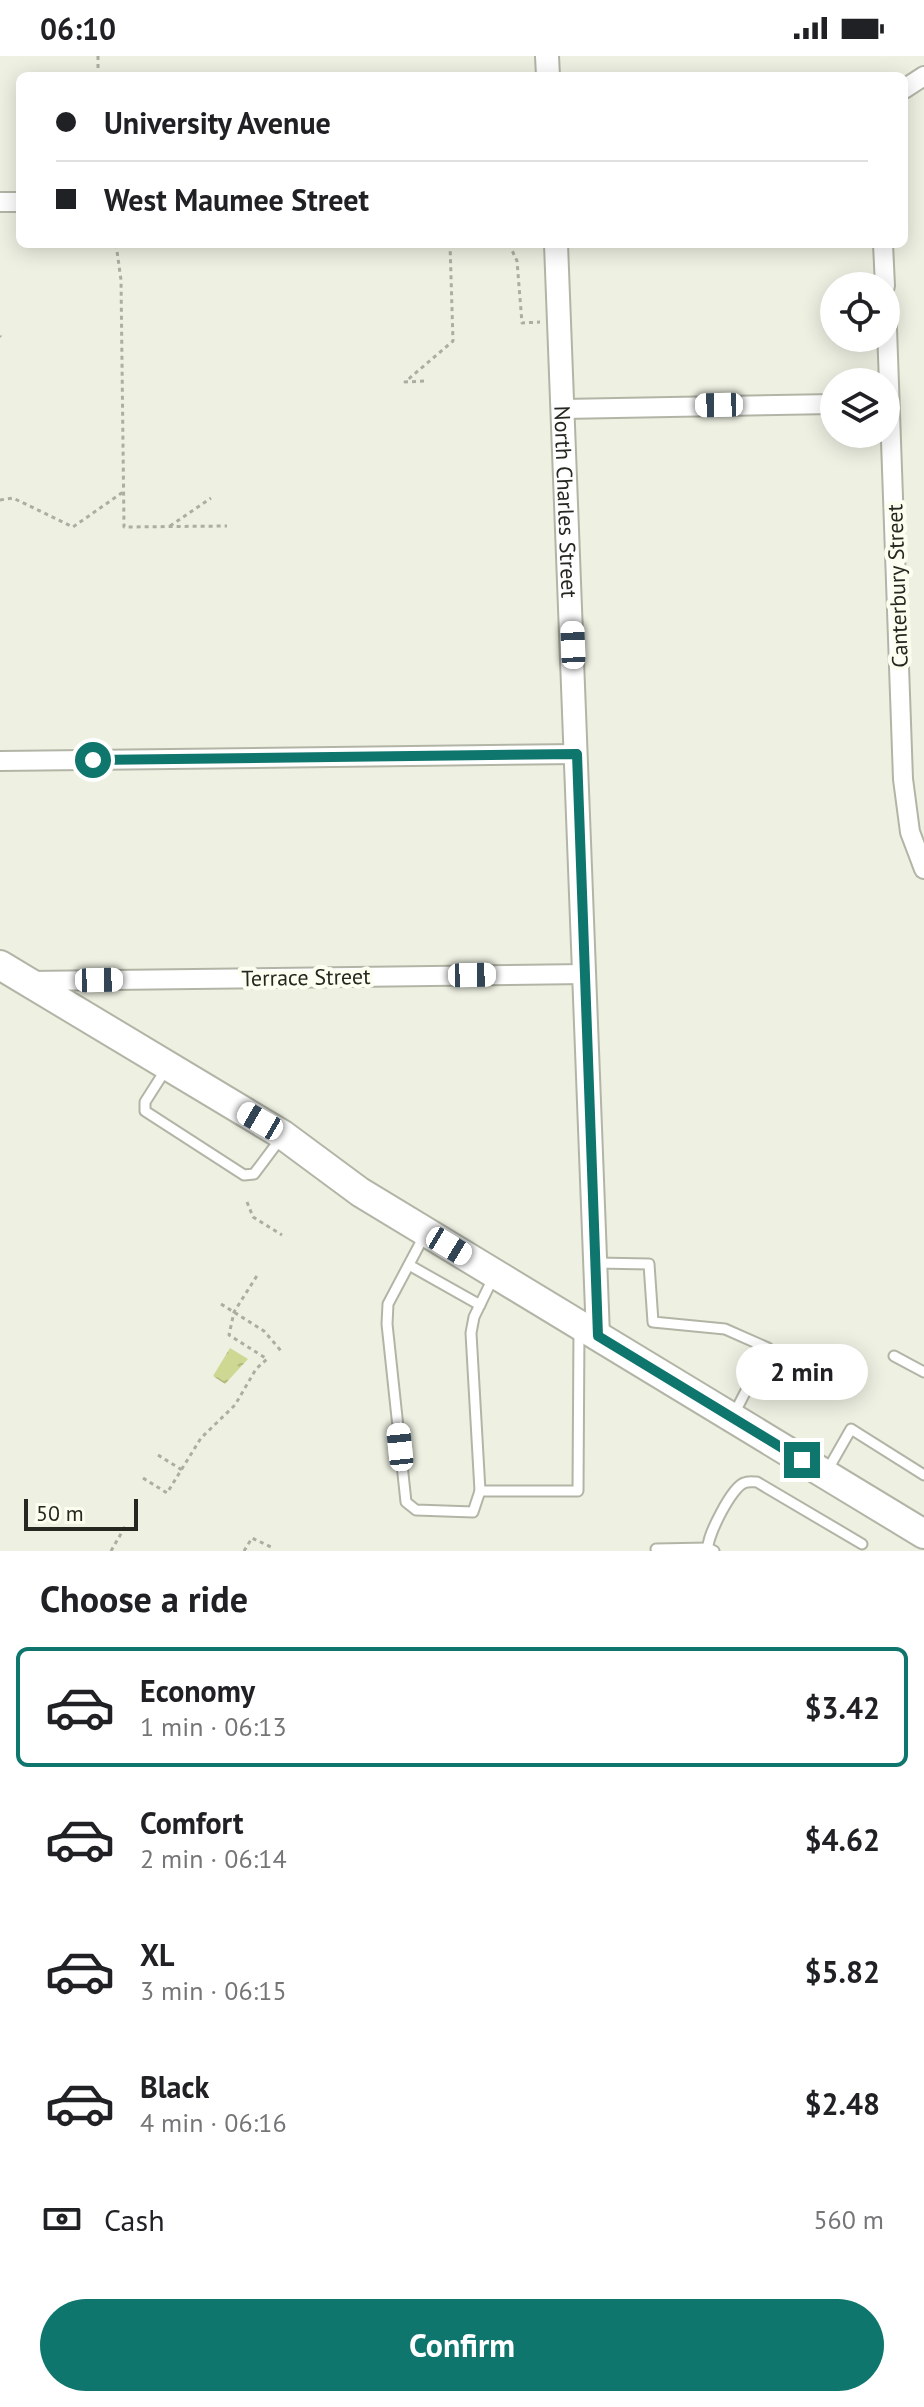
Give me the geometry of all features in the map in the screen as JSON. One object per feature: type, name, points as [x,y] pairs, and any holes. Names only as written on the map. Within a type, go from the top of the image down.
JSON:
[{"type":"main road","points":[[0,965],[283,1135],[360,1192],[924,1534]]},
{"type":"street","name":"North Charles Street","points":[[556,248],[597,1263],[589,1330]]},
{"type":"street","points":[[883,248],[884,272]]},
{"type":"street","points":[[563,409],[820,404]]},
{"type":"street","name":"Canterbury Street","points":[[890,448],[903,779],[910,832],[924,869]]},
{"type":"street","points":[[0,761],[577,754]]},
{"type":"street","name":"Terrace Street","points":[[26,981],[586,974]]},
{"type":"lane","points":[[168,1067],[145,1102],[145,1111],[244,1175],[254,1174],[283,1135]]},
{"type":"lane","points":[[426,1232],[388,1304],[387,1324],[406,1502],[416,1510],[473,1512],[480,1491],[471,1333],[480,1305],[496,1274]]},
{"type":"lane","points":[[597,1263],[649,1264],[653,1322],[725,1329],[768,1348],[732,1417]]},
{"type":"lane","points":[[409,1265],[480,1305]]},
{"type":"lane","points":[[480,1491],[578,1491],[576,1362],[589,1330]]},
{"type":"lane","points":[[894,1356],[924,1372]]},
{"type":"lane","points":[[825,1474],[851,1429],[924,1475]]},
{"type":"lane","points":[[656,1549],[711,1549],[707,1537],[739,1487],[748,1482],[757,1482],[862,1544]]},
{"type":"path","points":[[117,248],[121,280],[124,527],[227,526]]},
{"type":"path","points":[[424,381],[405,382],[453,341],[450,248]]},
{"type":"path","points":[[511,248],[517,261],[522,323],[540,322]]},
{"type":"path","points":[[0,500],[13,498],[73,527],[123,492]]},
{"type":"path","points":[[170,526],[211,498]]},
{"type":"path","points":[[247,1202],[253,1217],[282,1235]]},
{"type":"path","points":[[143,1478],[167,1493],[201,1438],[235,1405],[256,1369],[267,1359],[229,1335],[234,1312],[258,1274]]},
{"type":"path","points":[[221,1304],[264,1331],[282,1352]]},
{"type":"path","points":[[158,1455],[182,1470]]},
{"type":"path","points":[[111,1551],[126,1525]]},
{"type":"path","points":[[244,1551],[252,1538],[273,1548]]},
{"type":"water","points":[[230,1348],[248,1359],[225,1384],[213,1376]]},
{"type":"route","points":[[93,760],[577,754],[598,1336],[802,1460]]}]
